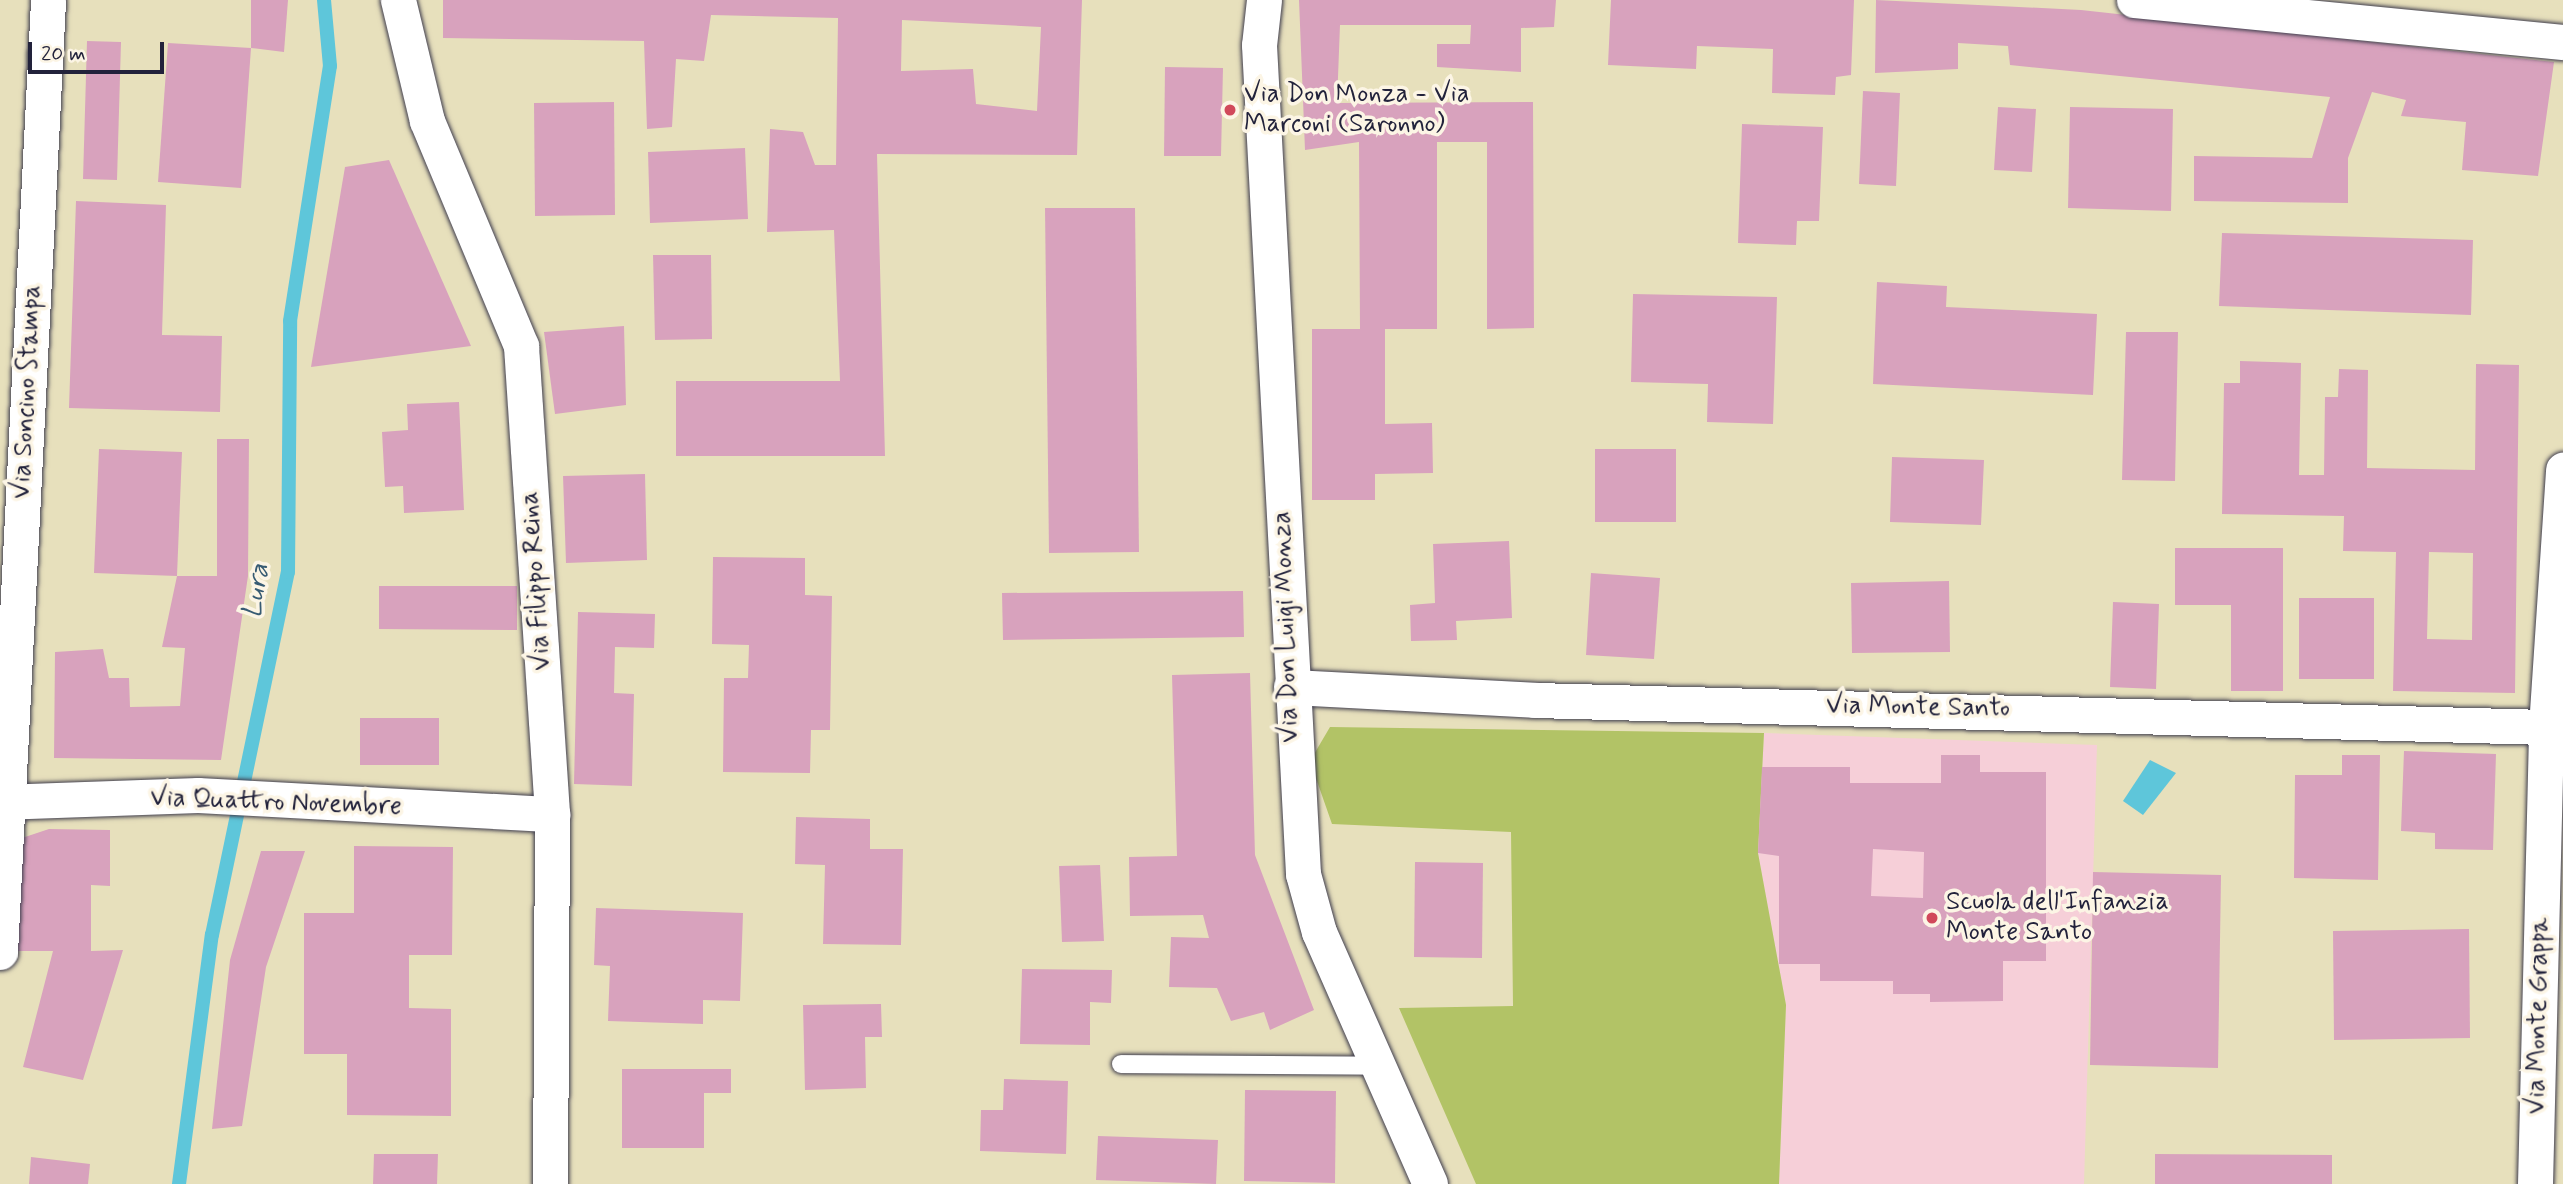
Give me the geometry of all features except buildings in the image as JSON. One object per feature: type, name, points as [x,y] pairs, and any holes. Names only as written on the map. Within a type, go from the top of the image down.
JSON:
[{"type":"street","name":"Via Soncino Stampa","points":[[0,952],[3,802],[48,0]]},
{"type":"street","name":"Via Filippo Reina","points":[[398,0],[427,121],[521,346],[552,814],[550,1184]]},
{"type":"street","name":"Via Don Luigi Monza","points":[[1242,0],[1259,45]]},
{"type":"street","name":"Via Don Luigi Monza","points":[[1264,0],[1259,45],[1303,874],[1319,932],[1430,1184]]},
{"type":"street","points":[[2134,0],[2563,42]]},
{"type":"street","name":"Via Monte Grappa","points":[[2535,1184],[2546,727],[2563,470]]},
{"type":"street","name":"Via Monte Santo","points":[[1291,687],[1549,701],[2546,727]]},
{"type":"street","name":"Via Quattro Novembre","points":[[3,802],[198,796],[280,805],[552,814]]},
{"type":"lane","points":[[1121,1064],[1380,1066]]},
{"type":"shaded area","name":"Scuola dell'Infanzia Monte Santo","points":[[1764,733],[2097,745],[2084,1184],[1779,1184],[1786,1005],[1758,853]]},
{"type":"green space","points":[[1330,727],[1764,733],[1758,853],[1786,1005],[1779,1184],[1476,1184],[1399,1008],[1513,1006],[1511,832],[1332,824],[1310,761]]},
{"type":"water","points":[[2150,760],[2176,773],[2143,815],[2123,801]]},
{"type":"waterway","name":"Lura","points":[[179,1184],[212,935],[288,572],[290,321],[330,66],[324,0]]},
{"type":"place","name":"Via Don Monza - Via Marconi (Saronno)","points":[[1230,110]]},
{"type":"place","name":"Scuola dell'Infanzia Monte Santo","points":[[1932,918]]}]
